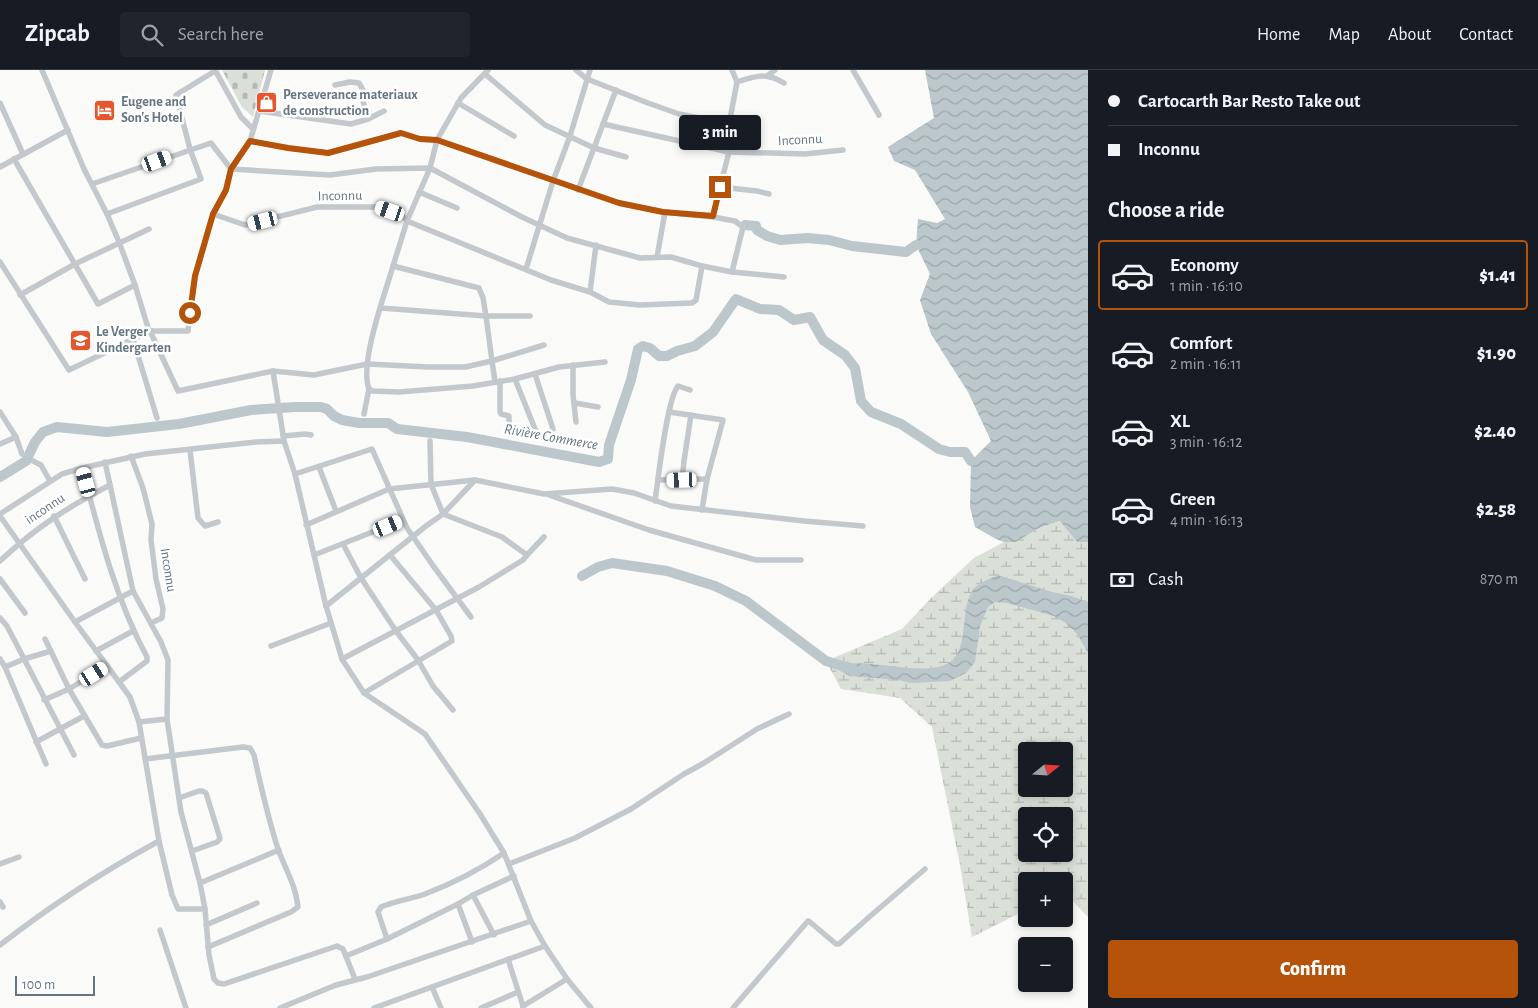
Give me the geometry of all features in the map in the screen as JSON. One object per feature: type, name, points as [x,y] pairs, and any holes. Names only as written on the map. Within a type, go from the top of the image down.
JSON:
[{"type":"street","points":[[50,70],[43,71],[84,169],[119,242],[150,331],[178,392],[273,372],[314,375],[369,364],[465,367],[544,345]]},
{"type":"street","points":[[107,214],[201,179],[190,149],[176,95],[215,70],[241,116],[252,128]]},
{"type":"street","points":[[0,262],[68,370],[150,331],[188,331],[195,276],[213,214],[226,190],[231,169],[250,141],[252,128],[271,70]]},
{"type":"street","points":[[576,70],[587,79],[679,114],[730,124]]},
{"type":"street","points":[[526,269],[590,70]]},
{"type":"street","points":[[713,216],[720,187],[737,82],[732,70]]},
{"type":"street","points":[[767,76],[775,70]]},
{"type":"street","points":[[853,70],[879,114]]},
{"type":"street","points":[[364,414],[369,389],[367,384],[369,364],[381,308],[408,221],[430,168],[437,140],[461,98],[486,72],[545,125],[594,148],[626,157]]},
{"type":"street","points":[[737,82],[767,76],[774,77],[784,83]]},
{"type":"street","points":[[335,85],[356,82],[361,86],[368,119]]},
{"type":"street","points":[[578,190],[616,90]]},
{"type":"street","points":[[0,103],[23,154]]},
{"type":"street","points":[[458,103],[514,136]]},
{"type":"street","points":[[259,111],[351,124],[368,119],[384,111]]},
{"type":"street","name":"Inconnu","points":[[603,124],[726,152],[805,154],[843,150]]},
{"type":"street","points":[[0,167],[68,130]]},
{"type":"street","points":[[250,141],[328,153],[401,133],[420,139],[437,140],[619,203],[665,212],[713,216],[735,221],[743,226],[732,272]]},
{"type":"street","points":[[92,184],[211,143],[231,169]]},
{"type":"street","points":[[14,159],[98,304],[135,284]]},
{"type":"street","name":"Inconnu","points":[[231,169],[330,175],[376,169],[430,168],[522,217],[540,223],[567,238],[640,258],[671,257],[732,272],[784,277]]},
{"type":"street","points":[[720,187],[769,194]]},
{"type":"street","points":[[419,192],[457,208]]},
{"type":"street","name":"Inconnu","points":[[213,214],[245,225],[317,207],[380,207],[401,214],[408,221],[551,280],[590,292],[609,302],[624,304],[692,303],[696,300],[702,266]]},
{"type":"street","points":[[657,257],[665,212]]},
{"type":"street","points":[[20,294],[75,264],[149,229]]},
{"type":"street","points":[[590,292],[596,245]]},
{"type":"street","points":[[393,266],[479,288],[483,298],[492,361],[498,382],[500,412],[509,416],[510,431]]},
{"type":"street","points":[[381,308],[486,316],[530,316]]},
{"type":"street","points":[[133,339],[156,418]]},
{"type":"street","points":[[369,389],[390,392],[473,386],[515,379],[572,365],[605,362]]},
{"type":"street","points":[[572,365],[575,403],[574,416],[576,422]]},
{"type":"street","points":[[273,372],[283,439],[295,474],[326,606],[342,659],[364,693],[425,734],[480,814],[504,854],[531,922],[545,946],[567,979],[590,1008]]},
{"type":"street","points":[[534,374],[553,429]]},
{"type":"street","points":[[515,379],[537,434]]},
{"type":"street","points":[[655,502],[669,412],[675,389],[678,386],[690,390]]},
{"type":"street","points":[[575,403],[598,408]]},
{"type":"street","points":[[0,412],[16,437],[22,454]]},
{"type":"street","points":[[669,412],[723,420],[707,479],[702,510]]},
{"type":"street","points":[[682,480],[691,415]]},
{"type":"street","points":[[0,515],[62,474],[105,462],[131,456],[283,439],[305,434],[311,435]]},
{"type":"street","points":[[0,444],[16,437]]},
{"type":"street","points":[[430,441],[431,484],[443,514],[502,537],[527,555]]},
{"type":"street","points":[[295,474],[372,449],[412,536],[472,618]]},
{"type":"street","points":[[190,450],[198,518],[205,526],[218,522]]},
{"type":"street","name":"Inconnu","points":[[131,456],[143,488],[152,524],[151,540],[156,579],[163,609],[162,618],[151,623]]},
{"type":"street","name":"Inconnu","points":[[33,461],[39,463],[50,481]]},
{"type":"street","points":[[105,462],[133,591],[161,642],[168,660],[167,719],[172,755],[181,812],[192,850],[205,909],[208,947],[214,979],[220,984],[336,946],[343,949],[356,979]]},
{"type":"street","points":[[319,467],[336,511]]},
{"type":"street","points":[[82,468],[120,598],[147,660],[119,682]]},
{"type":"street","points":[[658,480],[707,479]]},
{"type":"street","points":[[306,525],[389,489],[476,480],[544,494],[649,530],[756,560],[801,560]]},
{"type":"street","points":[[326,606],[412,536],[443,514],[476,480]]},
{"type":"street","name":"inconnu","points":[[0,561],[20,542],[54,516],[110,485]]},
{"type":"street","points":[[544,494],[612,489],[634,493],[655,502],[671,506],[864,526]]},
{"type":"street","name":"Inconnu","points":[[0,515],[130,697],[139,722],[159,842],[176,906],[178,909],[205,909]]},
{"type":"street","name":"Inconnu","points":[[54,516],[86,579]]},
{"type":"street","points":[[314,555],[403,520]]},
{"type":"street","points":[[342,659],[498,576],[523,560],[544,538]]},
{"type":"street","points":[[343,544],[361,578],[396,631],[453,710]]},
{"type":"street","points":[[364,693],[452,641],[436,610],[390,555]]},
{"type":"street","points":[[0,579],[25,613]]},
{"type":"street","points":[[75,622],[133,591]]},
{"type":"street","points":[[0,618],[7,626],[74,755]]},
{"type":"street","points":[[271,646],[331,623]]},
{"type":"street","points":[[96,651],[133,631]]},
{"type":"street","points":[[45,639],[69,689],[104,746],[141,738]]},
{"type":"street","points":[[5,668],[24,659],[51,651]]},
{"type":"street","points":[[0,659],[46,764]]},
{"type":"street","points":[[44,700],[69,689],[107,666]]},
{"type":"street","points":[[509,864],[575,838],[617,817],[757,729],[789,714]]},
{"type":"street","points":[[36,742],[84,716]]},
{"type":"street","points":[[139,722],[167,719]]},
{"type":"street","points":[[145,758],[243,747],[250,748],[254,755],[267,814],[298,907],[291,912],[208,947]]},
{"type":"street","points":[[179,798],[199,791],[206,793],[219,835],[217,842],[192,850]]},
{"type":"street","points":[[0,944],[87,884],[159,842]]},
{"type":"street","points":[[200,883],[279,850]]},
{"type":"street","points":[[387,939],[378,912],[381,907],[452,884],[504,854]]},
{"type":"street","points":[[0,864],[19,857]]},
{"type":"street","points":[[733,1008],[808,921],[836,944],[839,944],[925,869]]},
{"type":"street","points":[[346,956],[387,939],[514,876]]},
{"type":"street","points":[[473,895],[494,935]]},
{"type":"street","points":[[206,925],[257,903]]},
{"type":"street","points":[[458,904],[472,942]]},
{"type":"street","points":[[280,1008],[295,1005],[336,984],[531,922]]},
{"type":"street","points":[[160,930],[186,1008]]},
{"type":"street","points":[[374,1008],[545,946]]},
{"type":"street","points":[[508,959],[523,1007],[567,979]]},
{"type":"street","points":[[432,987],[441,1008]]},
{"type":"street","points":[[481,1008],[518,992]]},
{"type":"green space","points":[[222,70],[265,70],[253,117],[242,107]]},
{"type":"green space","points":[[1061,521],[1077,542],[1088,542],[1088,917],[1073,901],[1073,872],[1018,872],[1018,914],[972,937],[960,865],[932,727],[900,698],[841,689],[826,661],[902,629],[931,598],[974,558],[1004,542],[1016,542],[1039,528]]},
{"type":"water","points":[[925,70],[1088,70],[1088,542],[1077,542],[1060,521],[1039,528],[1016,542],[1004,542],[975,527],[970,507],[971,461],[991,441],[968,392],[931,334],[920,300],[930,274],[916,245],[918,219],[937,223],[945,219],[915,170],[894,161],[888,147],[934,118]]},
{"type":"water","points":[[998,575],[1088,602],[1088,653],[1077,634],[1066,623],[1054,616],[1007,603],[995,602],[988,607],[980,626],[975,662],[966,673],[950,681],[911,683],[899,680],[850,676],[838,668],[846,664],[859,663],[925,668],[939,667],[950,662],[960,648],[966,608],[972,591],[980,583]]},
{"type":"waterway","name":"Rivière Commerce","points":[[745,225],[756,226],[757,230],[767,236],[780,240],[808,238],[829,240],[852,246],[906,252],[916,245]]},
{"type":"waterway","name":"Rivière Commerce","points":[[0,477],[26,461],[35,442],[43,432],[57,427],[107,432],[179,424],[251,410],[295,407],[321,407],[342,420],[359,423],[388,423],[397,429],[467,437],[599,462],[608,459],[609,445],[631,380],[638,349],[643,346],[650,348],[659,356],[667,356],[695,346],[713,332],[736,299],[760,309],[779,310],[794,320],[810,317],[823,340],[845,355],[855,368],[861,401],[871,412],[901,424],[939,449],[950,452],[965,452],[971,461]]},
{"type":"waterway","points":[[582,576],[598,567],[612,563],[667,571],[715,586],[746,601],[826,661],[853,669]]},
{"type":"place","name":"Perseverance materiaux de construction","points":[[267,103]]},
{"type":"place","name":"Eugene and Son's Hotel","points":[[105,110]]},
{"type":"place","name":"Le Verger Kindergarten","points":[[80,340]]},
{"type":"route","points":[[190,313],[195,276],[213,214],[226,190],[231,169],[250,141],[328,153],[401,133],[420,139],[437,140],[619,203],[663,212],[713,216],[720,187]]}]
